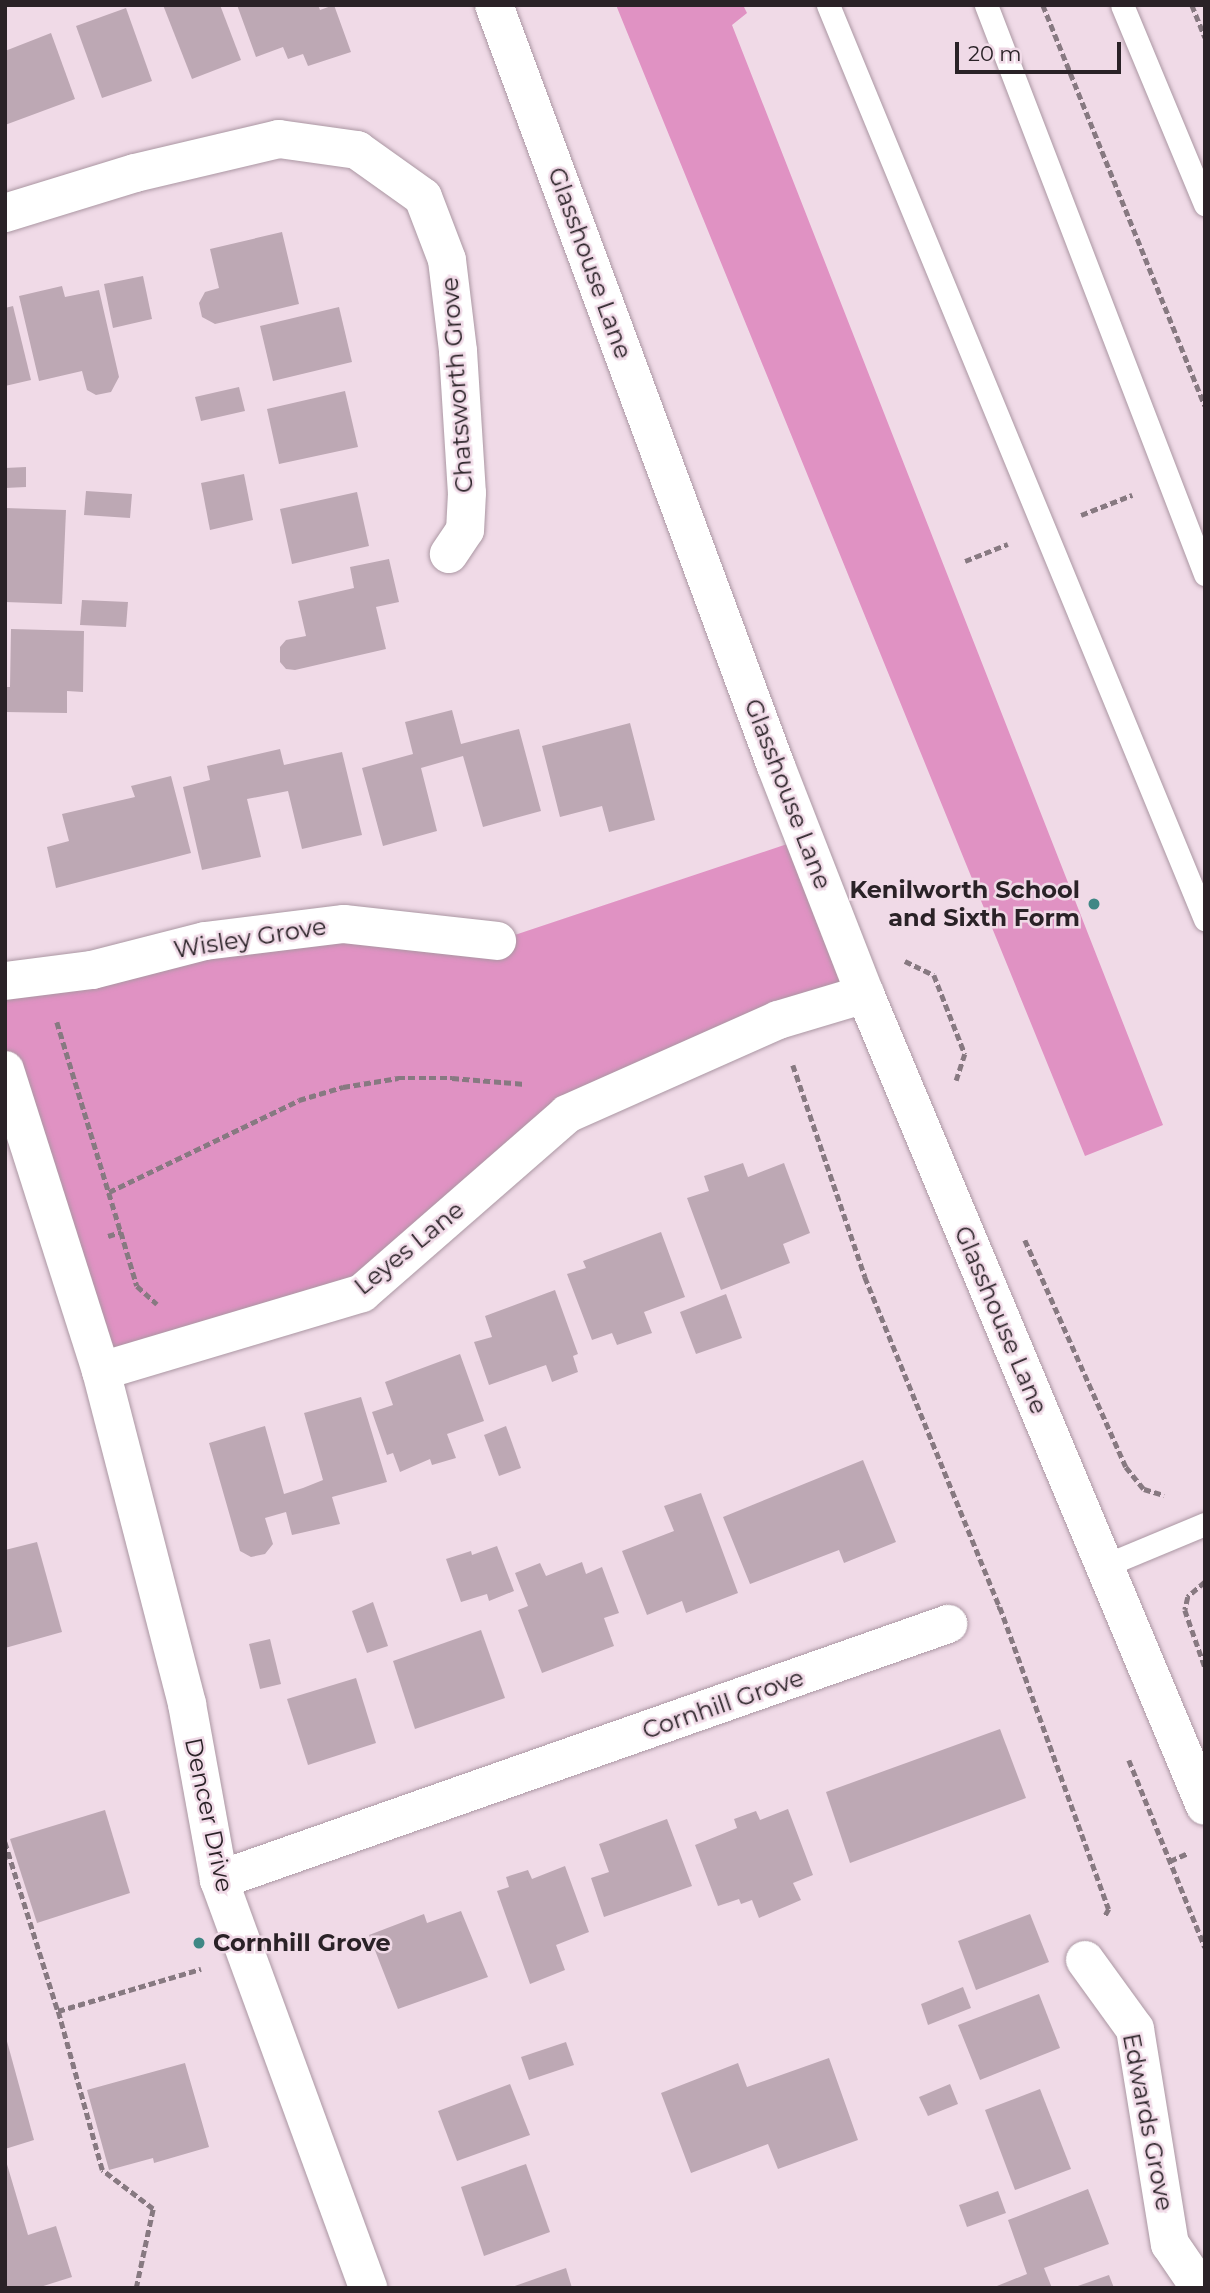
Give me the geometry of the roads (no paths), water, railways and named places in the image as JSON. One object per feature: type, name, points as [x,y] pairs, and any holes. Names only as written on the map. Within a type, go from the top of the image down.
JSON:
[{"type":"street","name":"Glasshouse Lane","points":[[494,5],[771,753],[865,994],[1205,1806]]},
{"type":"street","name":"Chatsworth Grove","points":[[5,213],[135,173],[279,139],[357,150],[423,197],[447,260],[458,351],[465,530],[449,554]]},
{"type":"street","name":"Wisley Grove","points":[[5,981],[92,970],[205,941],[344,924],[497,941]]},
{"type":"street","name":"Leyes Lane","points":[[101,1371],[362,1293],[567,1114],[778,1020],[865,994]]},
{"type":"street","points":[[5,1070],[15,1127],[62,1248],[101,1371]]},
{"type":"street","name":"Dencer Drive","points":[[101,1371],[187,1704],[219,1880],[368,2288]]},
{"type":"street","name":"Cornhill Grove","points":[[219,1880],[948,1624]]},
{"type":"street","name":"Edwards Grove","points":[[1085,1960],[1135,2029],[1170,2245],[1200,2288]]},
{"type":"lane","points":[[828,5],[1205,919]]},
{"type":"lane","points":[[986,5],[1205,574]]},
{"type":"lane","points":[[1122,5],[1205,204]]},
{"type":"lane","points":[[1104,1566],[1205,1524]]},
{"type":"place","name":"Kenilworth School and Sixth Form","points":[[1094,904]]},
{"type":"place","name":"Cornhill Grove","points":[[199,1943]]}]
